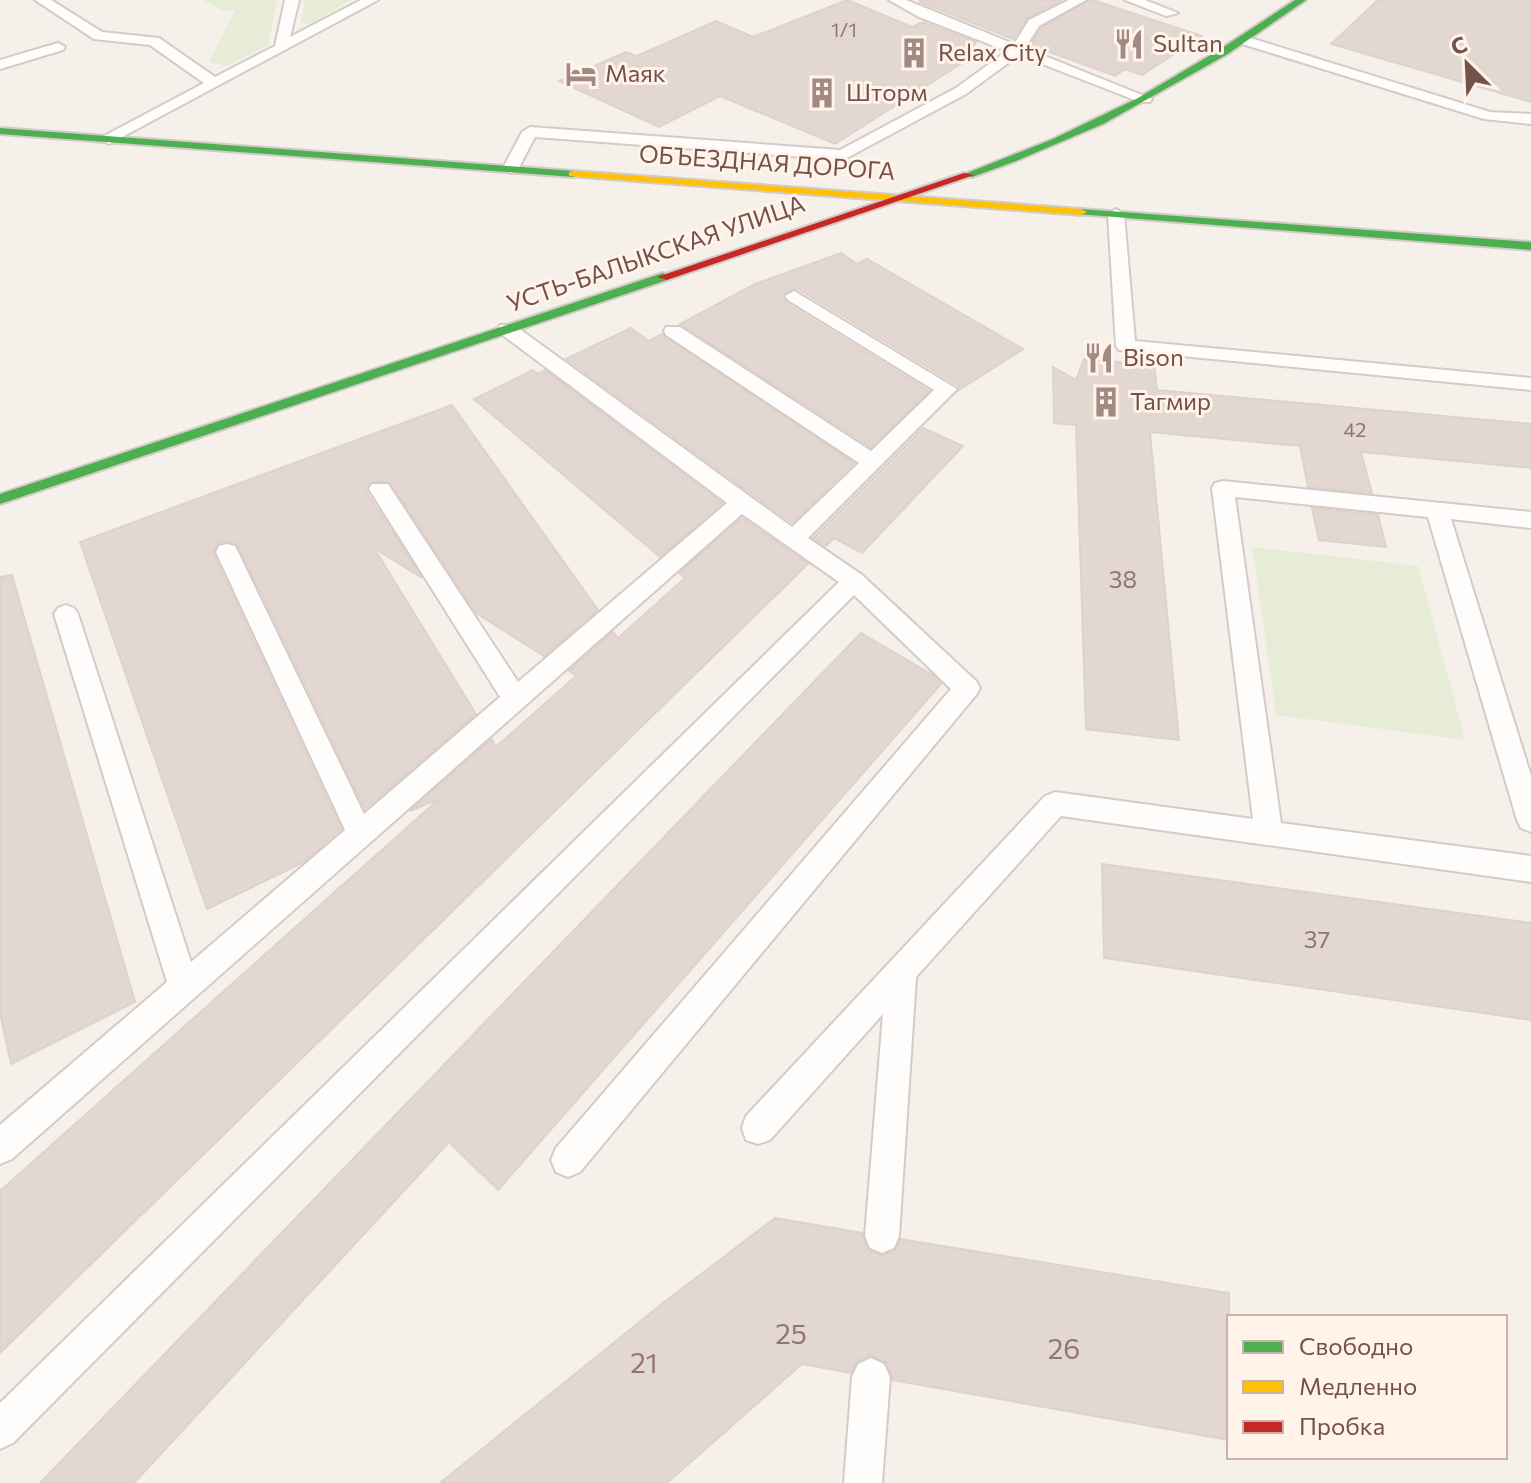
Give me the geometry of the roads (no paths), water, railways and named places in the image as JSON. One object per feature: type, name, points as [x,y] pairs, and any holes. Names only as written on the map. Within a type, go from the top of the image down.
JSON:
[{"type":"main road","name":"УСТЬ-БАЛЫКСКАЯ УЛИЦА","points":[[0,499],[1017,159],[1145,99],[1244,40],[1301,0]]},
{"type":"main road","name":"ОБЪЕЗДНАЯ ДОРОГА","points":[[0,131],[1531,246]]},
{"type":"lane","points":[[42,0],[99,36],[154,41],[214,83]]},
{"type":"lane","points":[[281,48],[292,0]]},
{"type":"lane","points":[[109,139],[371,0]]},
{"type":"lane","points":[[896,0],[924,14],[1145,99]]},
{"type":"lane","points":[[511,168],[530,132],[843,155],[961,91],[1017,50],[1034,23],[1079,0]]},
{"type":"lane","points":[[1132,0],[1171,13]]},
{"type":"lane","points":[[1244,40],[1489,116],[1531,119]]},
{"type":"lane","points":[[0,65],[58,47]]},
{"type":"lane","points":[[1116,214],[1126,346],[1531,384]]},
{"type":"lane","points":[[794,296],[947,389],[794,539]]},
{"type":"lane","points":[[507,329],[741,503],[854,581],[967,688],[568,1160]]},
{"type":"lane","points":[[673,331],[873,462]]},
{"type":"lane","points":[[1269,833],[1223,488],[1531,520]]},
{"type":"lane","points":[[380,489],[515,699]]},
{"type":"lane","points":[[0,1147],[741,503]]},
{"type":"lane","points":[[1437,510],[1531,820]]},
{"type":"lane","points":[[227,552],[360,834]]},
{"type":"lane","points":[[0,1430],[854,581]]},
{"type":"lane","points":[[66,614],[184,987]]},
{"type":"lane","points":[[758,1128],[1055,804],[1531,869]]},
{"type":"lane","points":[[882,1236],[901,973]]},
{"type":"lane","points":[[863,1483],[871,1377]]},
{"type":"place","name":"Sultan","points":[[1129,44]]},
{"type":"place","name":"Relax City","points":[[914,53]]},
{"type":"place","name":"Маяк","points":[[581,74]]},
{"type":"place","name":"Шторм","points":[[822,93]]},
{"type":"place","name":"Bison","points":[[1099,358]]},
{"type":"place","name":"Тагмир","points":[[1106,402]]}]
